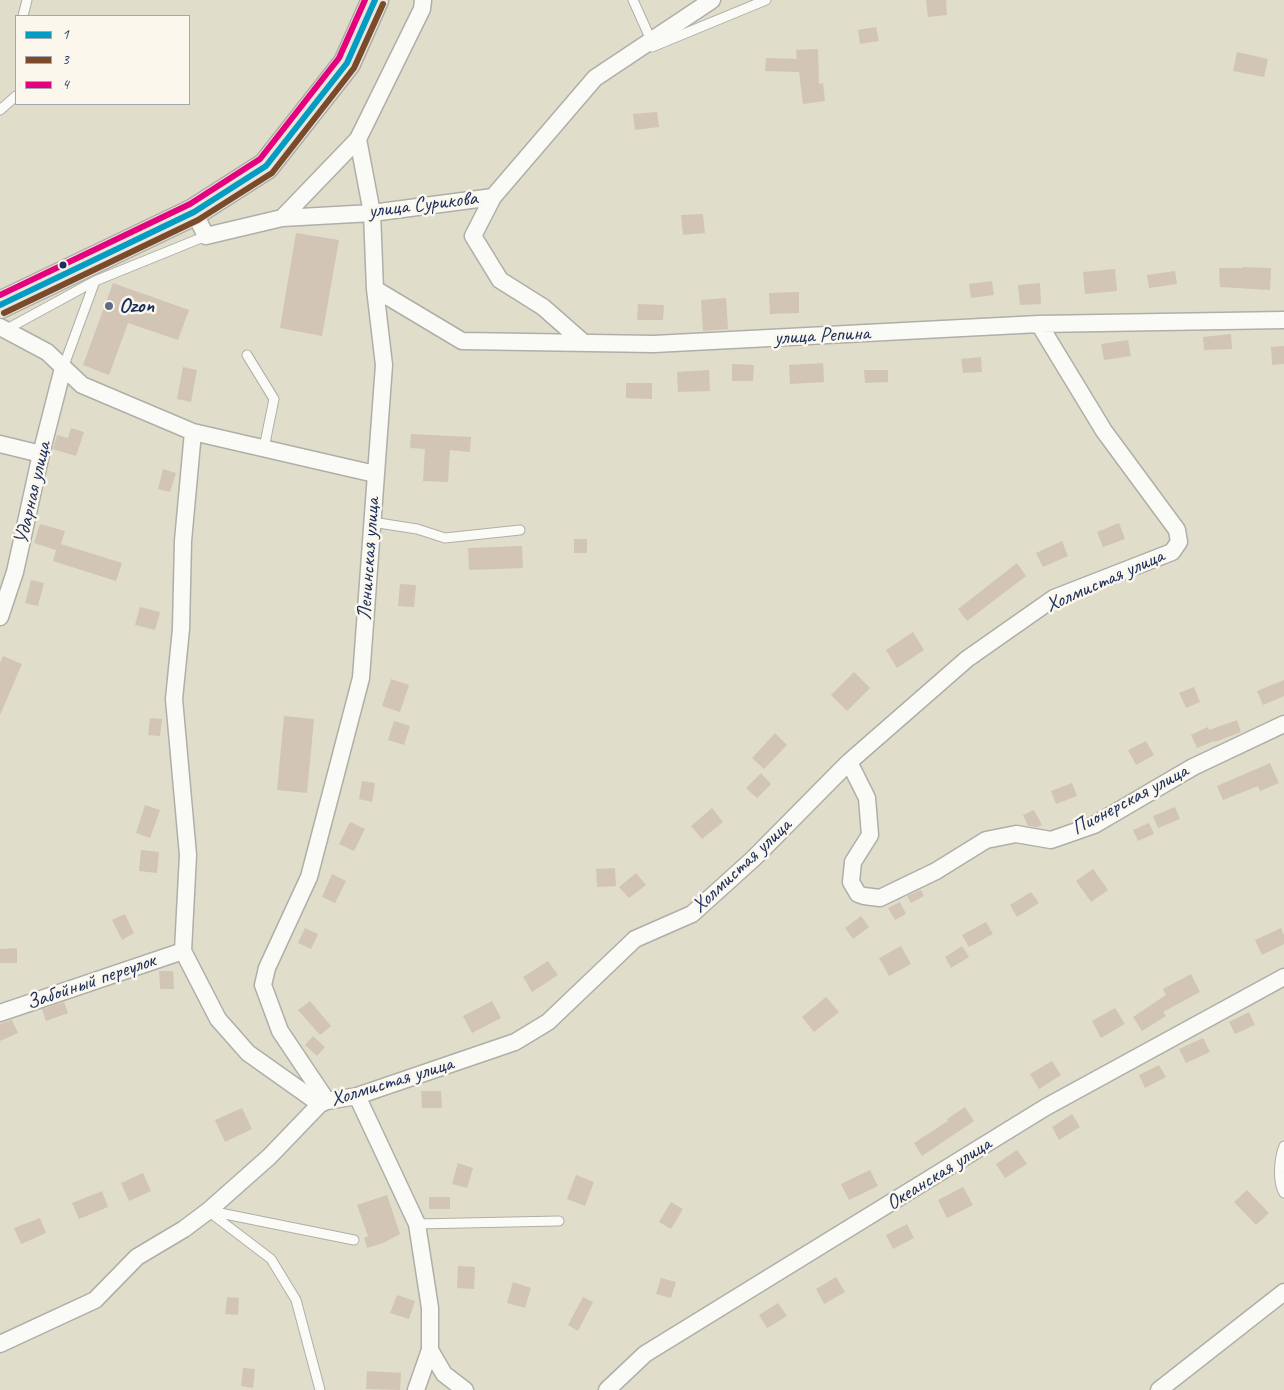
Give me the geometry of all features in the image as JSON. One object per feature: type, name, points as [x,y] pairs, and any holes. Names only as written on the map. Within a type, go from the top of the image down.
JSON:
[{"type":"main road","points":[[2,320],[194,212],[266,166],[348,63],[375,0]]},
{"type":"street","points":[[282,218],[358,139],[422,9],[423,0]]},
{"type":"street","name":"улица Сурикова","points":[[206,236],[282,218],[372,213],[493,196],[596,78],[712,0]]},
{"type":"street","name":"Ленинская улица","points":[[324,1102],[280,1031],[264,985],[266,968],[309,877],[361,678],[384,366],[374,289],[372,213],[358,139]]},
{"type":"street","points":[[493,196],[473,236],[500,280],[543,307],[584,343]]},
{"type":"street","points":[[194,212],[206,236]]},
{"type":"street","name":"улица Репина","points":[[374,289],[462,341],[654,344],[1040,324],[1284,320]]},
{"type":"street","points":[[2,320],[47,352],[82,385],[193,432],[375,474]]},
{"type":"street","name":"Холмистая улица","points":[[0,1344],[95,1300],[136,1257],[184,1229],[208,1210],[268,1157],[324,1102],[357,1096],[515,1042],[548,1022],[635,939],[692,914],[753,860],[849,762],[968,659],[1054,598],[1172,552],[1179,542],[1177,530],[1104,431],[1040,324]]},
{"type":"street","name":"Ударная улица","points":[[0,617],[15,572],[62,368]]},
{"type":"street","points":[[193,432],[183,541],[180,630],[174,699],[188,855],[183,951],[218,1019],[248,1054],[324,1102]]},
{"type":"street","points":[[0,444],[41,454]]},
{"type":"street","name":"Пионерская улица","points":[[849,762],[867,798],[870,835],[853,862],[851,882],[858,894],[880,898],[936,871],[986,840],[1016,834],[1051,840],[1094,825],[1193,767],[1284,724]]},
{"type":"street","name":"Забойный переулок","points":[[2,1011],[183,951]]},
{"type":"street","name":"Океанская улица","points":[[607,1390],[645,1354],[1046,1108],[1284,977]]},
{"type":"street","points":[[357,1096],[417,1224],[430,1308],[430,1350],[416,1390]]},
{"type":"street","points":[[1159,1390],[1284,1292]]},
{"type":"street","points":[[430,1350],[444,1374],[465,1390]]},
{"type":"lane","points":[[23,15],[27,0]]},
{"type":"lane","points":[[633,0],[651,40]]},
{"type":"lane","points":[[630,55],[766,0]]},
{"type":"lane","points":[[0,110],[15,97]]},
{"type":"lane","points":[[2,320],[206,236]]},
{"type":"lane","points":[[62,368],[95,281]]},
{"type":"lane","points":[[247,355],[274,399],[264,448]]},
{"type":"lane","points":[[372,522],[417,530],[445,538],[520,530]]},
{"type":"lane","points":[[1284,1146],[1281,1154],[1281,1187],[1284,1193]]},
{"type":"lane","points":[[208,1210],[354,1240]]},
{"type":"lane","points":[[208,1210],[271,1259],[296,1300],[320,1390]]},
{"type":"lane","points":[[417,1224],[559,1221]]},
{"type":"building","points":[[926,0],[946,0],[947,15],[928,17]]},
{"type":"building","points":[[876,27],[879,41],[860,44],[858,30]]},
{"type":"building","points":[[818,49],[819,84],[823,83],[825,101],[803,104],[799,72],[765,71],[766,58],[797,59],[796,50]]},
{"type":"building","points":[[1237,52],[1268,59],[1264,77],[1233,71]]},
{"type":"building","points":[[657,112],[659,127],[635,130],[633,114]]},
{"type":"building","points":[[703,214],[705,233],[683,235],[681,215]]},
{"type":"building","points":[[296,233],[339,240],[322,336],[280,328]]},
{"type":"building","points":[[1219,268],[1271,268],[1270,290],[1220,287]]},
{"type":"building","points":[[1115,269],[1117,291],[1085,294],[1083,272]]},
{"type":"building","points":[[1175,271],[1177,284],[1149,288],[1147,275]]},
{"type":"building","points":[[992,281],[994,295],[971,298],[969,284]]},
{"type":"building","points":[[113,283],[189,310],[178,340],[128,323],[109,375],[83,365]]},
{"type":"building","points":[[1040,283],[1041,304],[1020,305],[1018,285]]},
{"type":"building","points":[[799,292],[799,313],[770,314],[769,293]]},
{"type":"building","points":[[726,298],[728,329],[703,331],[701,300]]},
{"type":"building","points":[[638,304],[664,305],[663,320],[637,320]]},
{"type":"building","points":[[1231,334],[1232,349],[1204,350],[1203,337]]},
{"type":"building","points":[[1128,340],[1131,356],[1104,360],[1101,344]]},
{"type":"building","points":[[1284,346],[1284,364],[1272,365],[1271,347]]},
{"type":"building","points":[[981,357],[982,372],[963,373],[961,359]]},
{"type":"building","points":[[823,363],[824,382],[790,384],[789,365]]},
{"type":"building","points":[[732,364],[754,365],[753,381],[732,381]]},
{"type":"building","points":[[183,367],[197,370],[191,402],[177,399]]},
{"type":"building","points":[[709,370],[710,391],[678,392],[677,372]]},
{"type":"building","points":[[864,370],[888,370],[888,382],[865,383]]},
{"type":"building","points":[[626,383],[652,383],[652,399],[626,398]]},
{"type":"building","points":[[71,428],[84,432],[76,456],[53,449],[57,435],[68,438]]},
{"type":"building","points":[[411,434],[471,437],[470,452],[450,450],[448,482],[423,481],[425,449],[410,448]]},
{"type":"building","points":[[163,469],[176,473],[170,492],[158,489]]},
{"type":"building","points":[[1119,523],[1125,539],[1103,547],[1097,532]]},
{"type":"building","points":[[40,524],[65,531],[61,544],[122,563],[116,581],[53,561],[56,550],[34,543]]},
{"type":"building","points":[[574,539],[587,539],[587,553],[574,553]]},
{"type":"building","points":[[1062,541],[1068,556],[1043,567],[1036,553]]},
{"type":"building","points":[[522,546],[523,568],[469,570],[468,548]]},
{"type":"building","points":[[1017,563],[1026,576],[967,621],[958,609]]},
{"type":"building","points":[[31,580],[44,583],[38,606],[25,603]]},
{"type":"building","points":[[400,584],[416,585],[414,607],[398,606]]},
{"type":"building","points":[[140,607],[160,612],[155,630],[135,625]]},
{"type":"building","points":[[913,632],[924,650],[897,668],[886,650]]},
{"type":"building","points":[[3,656],[22,664],[0,715],[0,663]]},
{"type":"building","points":[[854,672],[870,688],[847,711],[831,695]]},
{"type":"building","points":[[391,679],[409,685],[400,712],[382,706]]},
{"type":"building","points":[[1284,680],[1284,696],[1263,705],[1257,691]]},
{"type":"building","points":[[1194,687],[1200,702],[1186,708],[1179,693]]},
{"type":"building","points":[[284,716],[314,719],[307,793],[277,790]]},
{"type":"building","points":[[150,718],[162,719],[160,736],[148,735]]},
{"type":"building","points":[[1237,720],[1241,732],[1197,748],[1191,735],[1208,727],[1209,730]]},
{"type":"building","points":[[394,721],[410,726],[404,745],[388,740]]},
{"type":"building","points":[[775,733],[787,745],[764,769],[752,758]]},
{"type":"building","points":[[1146,741],[1154,755],[1136,765],[1128,750]]},
{"type":"building","points":[[1270,763],[1279,783],[1260,791],[1258,786],[1223,800],[1217,786]]},
{"type":"building","points":[[761,773],[771,784],[757,798],[746,788]]},
{"type":"building","points":[[362,781],[375,783],[372,802],[359,799]]},
{"type":"building","points":[[1072,783],[1077,796],[1056,804],[1051,791]]},
{"type":"building","points":[[145,805],[160,810],[150,838],[136,833]]},
{"type":"building","points":[[1175,807],[1180,819],[1158,828],[1153,816]]},
{"type":"building","points":[[712,808],[723,822],[702,839],[691,826]]},
{"type":"building","points":[[1034,810],[1042,825],[1037,827],[1028,826],[1023,815]]},
{"type":"building","points":[[350,822],[365,829],[354,851],[339,844]]},
{"type":"building","points":[[1149,823],[1154,834],[1138,841],[1133,830]]},
{"type":"building","points":[[141,850],[159,852],[157,873],[139,871]]},
{"type":"building","points":[[615,868],[616,886],[597,887],[596,869]]},
{"type":"building","points":[[1093,869],[1108,890],[1091,902],[1076,881]]},
{"type":"building","points":[[636,873],[646,885],[629,898],[619,887]]},
{"type":"building","points":[[332,874],[346,881],[335,903],[322,897]]},
{"type":"building","points":[[921,890],[924,896],[911,903],[907,896]]},
{"type":"building","points":[[1031,892],[1039,903],[1017,917],[1010,905]]},
{"type":"building","points":[[900,902],[906,914],[895,920],[888,908]]},
{"type":"building","points":[[125,914],[134,933],[122,940],[112,920]]},
{"type":"building","points":[[861,916],[869,927],[853,939],[845,928]]},
{"type":"building","points":[[986,922],[993,934],[969,947],[962,935]]},
{"type":"building","points":[[305,928],[318,934],[311,949],[298,943]]},
{"type":"building","points":[[1281,928],[1284,935],[1284,944],[1262,955],[1255,940]]},
{"type":"building","points":[[901,946],[911,964],[889,976],[879,958]]},
{"type":"building","points":[[962,946],[969,957],[951,968],[945,957]]},
{"type":"building","points":[[17,948],[17,963],[0,963],[0,949]]},
{"type":"building","points":[[548,961],[558,975],[532,992],[523,977]]},
{"type":"building","points":[[159,971],[173,971],[174,989],[160,989]]},
{"type":"building","points":[[1191,974],[1200,992],[1163,1012],[1166,1016],[1142,1031],[1133,1017],[1166,995],[1163,989]]},
{"type":"building","points":[[826,997],[839,1012],[814,1032],[802,1017]]},
{"type":"building","points":[[310,1001],[331,1026],[320,1035],[298,1010]]},
{"type":"building","points":[[492,1001],[501,1018],[472,1033],[463,1016]]},
{"type":"building","points":[[64,1002],[68,1013],[46,1021],[42,1009]]},
{"type":"building","points":[[1115,1008],[1125,1024],[1101,1038],[1092,1021]]},
{"type":"building","points":[[1249,1012],[1255,1025],[1235,1034],[1229,1022]]},
{"type":"building","points":[[12,1020],[18,1033],[0,1041],[0,1024]]},
{"type":"building","points":[[313,1036],[325,1047],[317,1056],[305,1045]]},
{"type":"building","points":[[1203,1038],[1210,1052],[1186,1063],[1179,1049]]},
{"type":"building","points":[[1052,1061],[1061,1075],[1039,1089],[1030,1074]]},
{"type":"building","points":[[1159,1065],[1166,1077],[1145,1088],[1139,1075]]},
{"type":"building","points":[[421,1091],[441,1091],[442,1108],[422,1108]]},
{"type":"building","points":[[965,1107],[974,1121],[922,1156],[914,1143],[948,1121],[947,1119]]},
{"type":"building","points":[[242,1108],[252,1129],[225,1142],[215,1120]]},
{"type":"building","points":[[1072,1114],[1080,1127],[1059,1140],[1052,1127]]},
{"type":"building","points":[[1017,1150],[1027,1164],[1005,1178],[996,1164]]},
{"type":"building","points":[[458,1163],[473,1168],[467,1188],[452,1184]]},
{"type":"building","points":[[870,1170],[878,1186],[849,1200],[841,1184]]},
{"type":"building","points":[[143,1173],[151,1191],[129,1201],[121,1183]]},
{"type":"building","points":[[576,1175],[594,1182],[585,1206],[567,1199]]},
{"type":"building","points":[[963,1187],[973,1205],[947,1218],[938,1200]]},
{"type":"building","points":[[1247,1190],[1269,1213],[1256,1225],[1234,1202]]},
{"type":"building","points":[[102,1191],[108,1207],[79,1219],[72,1203]]},
{"type":"building","points":[[387,1195],[400,1234],[383,1243],[367,1248],[364,1238],[368,1236],[357,1205]]},
{"type":"building","points":[[429,1197],[450,1197],[450,1209],[429,1209]]},
{"type":"building","points":[[671,1202],[683,1209],[671,1229],[659,1222]]},
{"type":"building","points":[[40,1218],[46,1233],[21,1244],[14,1228]]},
{"type":"building","points":[[907,1224],[914,1238],[893,1249],[886,1235]]},
{"type":"building","points":[[458,1266],[475,1267],[474,1289],[457,1288]]},
{"type":"building","points":[[836,1277],[845,1292],[824,1304],[816,1289]]},
{"type":"building","points":[[661,1278],[676,1282],[671,1298],[656,1294]]},
{"type":"building","points":[[513,1282],[531,1288],[525,1308],[507,1303]]},
{"type":"building","points":[[397,1295],[415,1301],[409,1319],[390,1313]]},
{"type":"building","points":[[227,1297],[239,1298],[238,1315],[225,1314]]},
{"type":"building","points":[[583,1297],[593,1302],[578,1331],[568,1325]]},
{"type":"building","points":[[778,1303],[787,1316],[767,1328],[759,1315]]},
{"type":"building","points":[[243,1368],[255,1369],[253,1388],[241,1386]]},
{"type":"building","points":[[367,1371],[401,1373],[400,1390],[366,1389]]},
{"type":"transit line","name":"4","points":[[0,295],[190,204],[260,159],[339,58],[365,0]]},
{"type":"transit line","name":"1","points":[[0,305],[194,212],[266,166],[347,63],[375,0]]},
{"type":"transit line","name":"3","points":[[4,313],[198,220],[272,173],[354,68],[383,4]]},
{"type":"place","name":"Ozon","points":[[109,306]]}]
